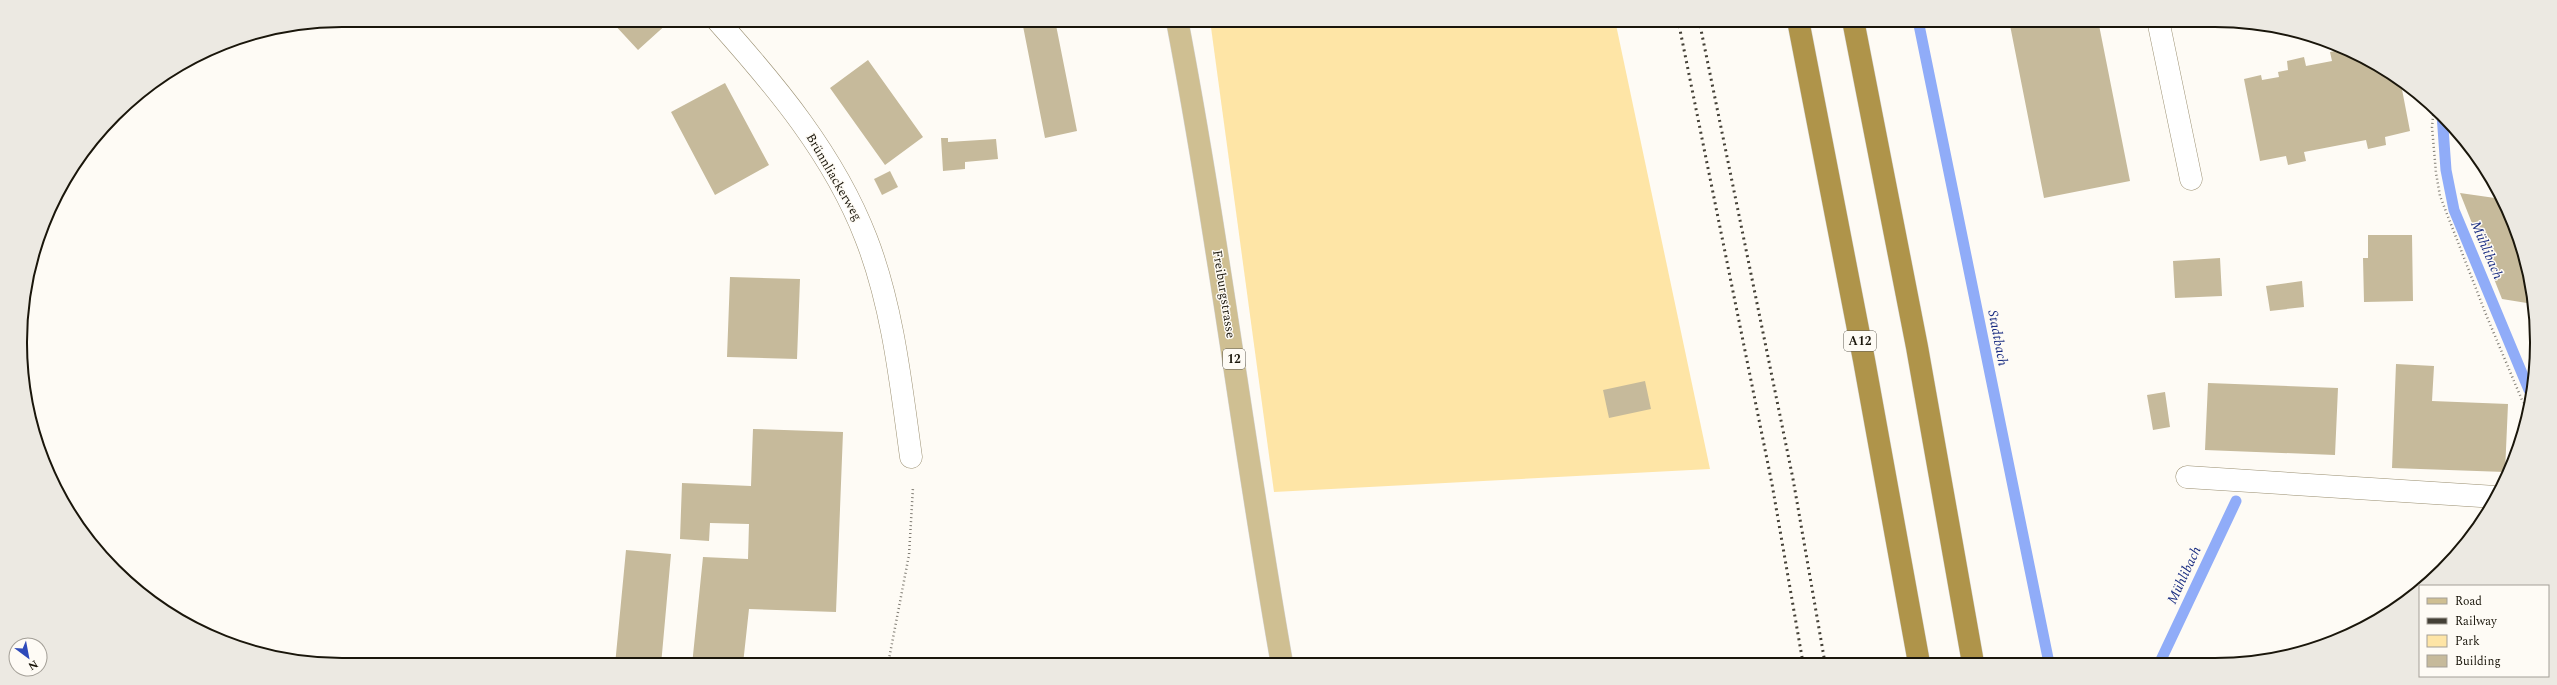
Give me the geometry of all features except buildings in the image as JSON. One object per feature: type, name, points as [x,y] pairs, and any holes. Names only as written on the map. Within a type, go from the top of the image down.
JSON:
[{"type":"highway","name":"A12","points":[[1799,27],[1870,391],[1918,658]]},
{"type":"highway","points":[[1854,27],[1918,355],[1972,658]]},
{"type":"main road","name":"Freiburgstrasse","points":[[1178,27],[1202,150],[1265,568],[1281,658]]},
{"type":"street","name":"Brünnliackerweg","points":[[723,27],[792,106],[853,207],[867,240],[886,305],[911,457]]},
{"type":"street","points":[[2159,27],[2191,179]]},
{"type":"street","points":[[2186,477],[2490,497]]},
{"type":"path","points":[[2433,115],[2432,128],[2436,173],[2440,196],[2487,317],[2524,403]]},
{"type":"path","points":[[889,658],[909,555],[914,492],[911,457]]},
{"type":"green space","points":[[1211,27],[1616,27],[1710,469],[1274,492]]},
{"type":"waterway","name":"Stadtbach","points":[[1919,27],[2048,658]]},
{"type":"waterway","name":"Mühlibach","points":[[2443,124],[2446,170],[2454,210],[2527,385]]},
{"type":"waterway","name":"Mühlibach","points":[[2162,658],[2236,501]]},
{"type":"railway","points":[[1679,27],[1772,484],[1802,658]]},
{"type":"railway","points":[[1700,27],[1793,479],[1824,658]]}]
